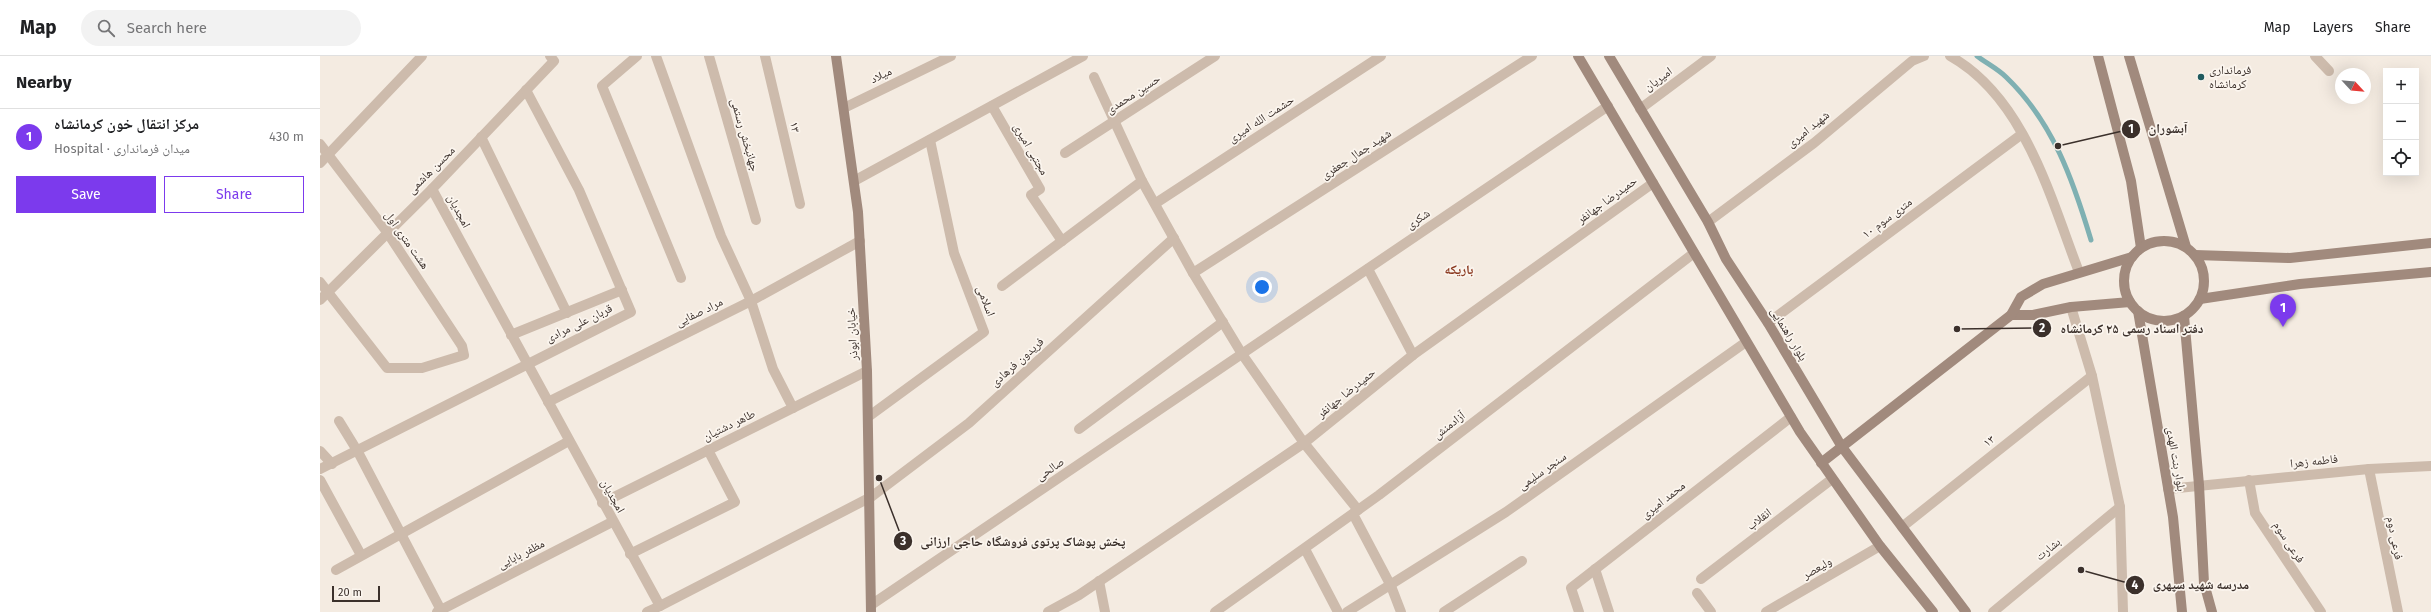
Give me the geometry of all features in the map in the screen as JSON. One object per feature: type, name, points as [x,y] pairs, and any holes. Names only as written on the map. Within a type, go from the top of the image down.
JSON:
[{"type":"main road","name":"خیابان ابوذر","points":[[836,56],[854,181],[860,241],[867,371],[871,608]]},
{"type":"main road","points":[[1578,56],[1791,417],[1832,479],[1880,546],[1933,612]]},
{"type":"main road","name":"بلوار راهنمایی","points":[[1609,56],[1708,222],[1726,259],[1768,323],[1842,447],[1966,612]]},
{"type":"main road","points":[[2098,56],[2131,181],[2141,248]]},
{"type":"main road","points":[[2129,56],[2186,247]]},
{"type":"main road","points":[[2163,241],[2175,242],[2186,247],[2195,255],[2201,265],[2204,276],[2204,288],[2200,299],[2184,316],[2172,320],[2160,321],[2148,318],[2138,311],[2130,302],[2125,291],[2124,279],[2132,256],[2141,248],[2152,243],[2163,241]]},
{"type":"main road","points":[[2195,255],[2290,258],[2431,243]]},
{"type":"main road","points":[[1821,463],[2011,315],[2021,297],[2043,284],[2132,256]]},
{"type":"main road","points":[[2200,299],[2300,284],[2431,272]]},
{"type":"main road","points":[[2011,315],[2033,315],[2072,307],[2130,302]]},
{"type":"main road","name":"بلوار بنت الهدی","points":[[2138,311],[2168,489],[2181,610]]},
{"type":"main road","name":"بلوار بنت الهدی","points":[[2184,316],[2199,485],[2204,583],[2212,612]]},
{"type":"street","points":[[320,163],[422,56]]},
{"type":"street","name":"محسن هاشمی","points":[[320,300],[432,189],[554,61],[550,56]]},
{"type":"street","points":[[637,56],[602,86],[681,278]]},
{"type":"street","points":[[656,56],[720,236],[751,301],[773,370],[792,408]]},
{"type":"street","name":"جهانبخش رستمی","points":[[709,56],[756,220]]},
{"type":"street","name":"۱۳","points":[[765,56],[800,204]]},
{"type":"street","name":"میلاد","points":[[844,108],[951,56]]},
{"type":"street","points":[[854,181],[1083,56]]},
{"type":"street","name":"حسین محمدی","points":[[1065,152],[1215,56]]},
{"type":"street","name":"حشمت الله امیری","points":[[1156,203],[1381,56]]},
{"type":"street","name":"شهید جمال جعفری","points":[[1193,273],[1532,56]]},
{"type":"street","name":"امیریان","points":[[1640,109],[1712,56]]},
{"type":"street","name":"شهید امیری","points":[[1708,222],[1814,143],[1912,61],[1924,56]]},
{"type":"street","points":[[1950,56],[1959,61],[2002,102],[2022,134],[2040,172],[2079,272]]},
{"type":"street","points":[[2315,56],[2329,71]]},
{"type":"street","points":[[1094,77],[1142,181],[1156,203],[1193,273],[1242,354],[1304,443],[1356,512],[1391,586],[1401,612]]},
{"type":"street","name":"قربان علی مرادی","points":[[320,469],[358,452],[526,364],[631,312],[579,190],[526,90]]},
{"type":"street","name":"مجتبی امیری","points":[[992,106],[1040,189],[1031,195],[1062,241]]},
{"type":"street","name":"شکری","points":[[1242,354],[1608,106]]},
{"type":"street","name":"۱۰ متری سوم","points":[[1768,323],[2022,134]]},
{"type":"street","points":[[481,137],[567,312]]},
{"type":"street","name":"اسلامی","points":[[868,417],[984,332],[954,253],[930,140]]},
{"type":"street","name":"هشت متری اول","points":[[320,144],[387,232],[462,346],[464,355],[422,368],[387,368],[328,292]]},
{"type":"street","points":[[1002,286],[1142,181]]},
{"type":"street","name":"حمیدرضا جهانفر","points":[[1048,612],[1099,581],[1304,443],[1413,355],[1653,183]]},
{"type":"street","name":"امجدیان","points":[[432,189],[612,522],[660,606]]},
{"type":"street","name":"فریدون فرهادی","points":[[870,497],[969,423],[1174,238]]},
{"type":"street","name":"مراد صفایی","points":[[548,402],[751,301],[860,241]]},
{"type":"street","name":"آزادمنش","points":[[1215,612],[1226,609],[1356,512],[1694,253]]},
{"type":"street","points":[[1368,269],[1413,355]]},
{"type":"street","points":[[320,282],[328,292]]},
{"type":"street","points":[[511,335],[622,290]]},
{"type":"street","points":[[2072,307],[2092,376],[2120,507],[2123,612]]},
{"type":"street","points":[[1079,429],[1223,322]]},
{"type":"street","name":"سنجر سلیمی","points":[[1347,612],[1391,586],[1506,512],[1746,342]]},
{"type":"street","name":"صالحی","points":[[871,608],[1242,354]]},
{"type":"street","name":"طاهر دشتیان","points":[[602,503],[867,371]]},
{"type":"street","name":"۱۳","points":[[1902,527],[2092,376]]},
{"type":"street","name":"محمد امیری","points":[[1579,612],[1571,588],[1791,417]]},
{"type":"street","name":"مظفر بابایی","points":[[339,421],[358,452],[440,611],[612,522]]},
{"type":"street","points":[[336,570],[361,555],[402,536],[569,441]]},
{"type":"street","points":[[630,554],[735,502],[708,450]]},
{"type":"street","points":[[320,451],[332,464]]},
{"type":"street","name":"فاطمه زهرا","points":[[2168,489],[2369,469],[2431,466]]},
{"type":"street","name":"فرعی دوم","points":[[2369,469],[2398,612]]},
{"type":"street","name":"انقلاب","points":[[1701,579],[1832,479]]},
{"type":"street","points":[[320,480],[361,555]]},
{"type":"street","name":"فرعی سوم","points":[[2249,480],[2255,513],[2320,612]]},
{"type":"street","points":[[648,612],[870,497]]},
{"type":"street","name":"بشارت","points":[[1993,612],[2120,507]]},
{"type":"street","name":"ولیعصر","points":[[1766,612],[1880,546]]},
{"type":"street","points":[[1305,549],[1338,612]]},
{"type":"street","points":[[1444,612],[1522,562]]},
{"type":"street","points":[[1595,569],[1609,612]]},
{"type":"street","points":[[1099,581],[1105,612]]},
{"type":"street","points":[[1697,593],[1711,612]]},
{"type":"waterway","points":[[1977,56],[2003,74],[2037,113],[2049,133],[2069,174],[2091,240]]},
{"type":"place","name":"فرمانداری کرمانشاه","points":[[2201,77]]},
{"type":"place","name":"آبشوران","points":[[2058,146]]},
{"type":"place","name":"مرکز انتقال خون کرمانشاه","points":[[2283,327]]},
{"type":"place","name":"دفتر اسناد رسمی ۲۵ کرمانشاه","points":[[1957,329]]},
{"type":"place","name":"پخش پوشاک پرتوی فروشگاه حاجی ارزانی","points":[[879,478]]},
{"type":"place","name":"مدرسه شهید سپهری","points":[[2081,570]]},
{"type":"district","name":"باریکه","points":[[1459,269]]}]
